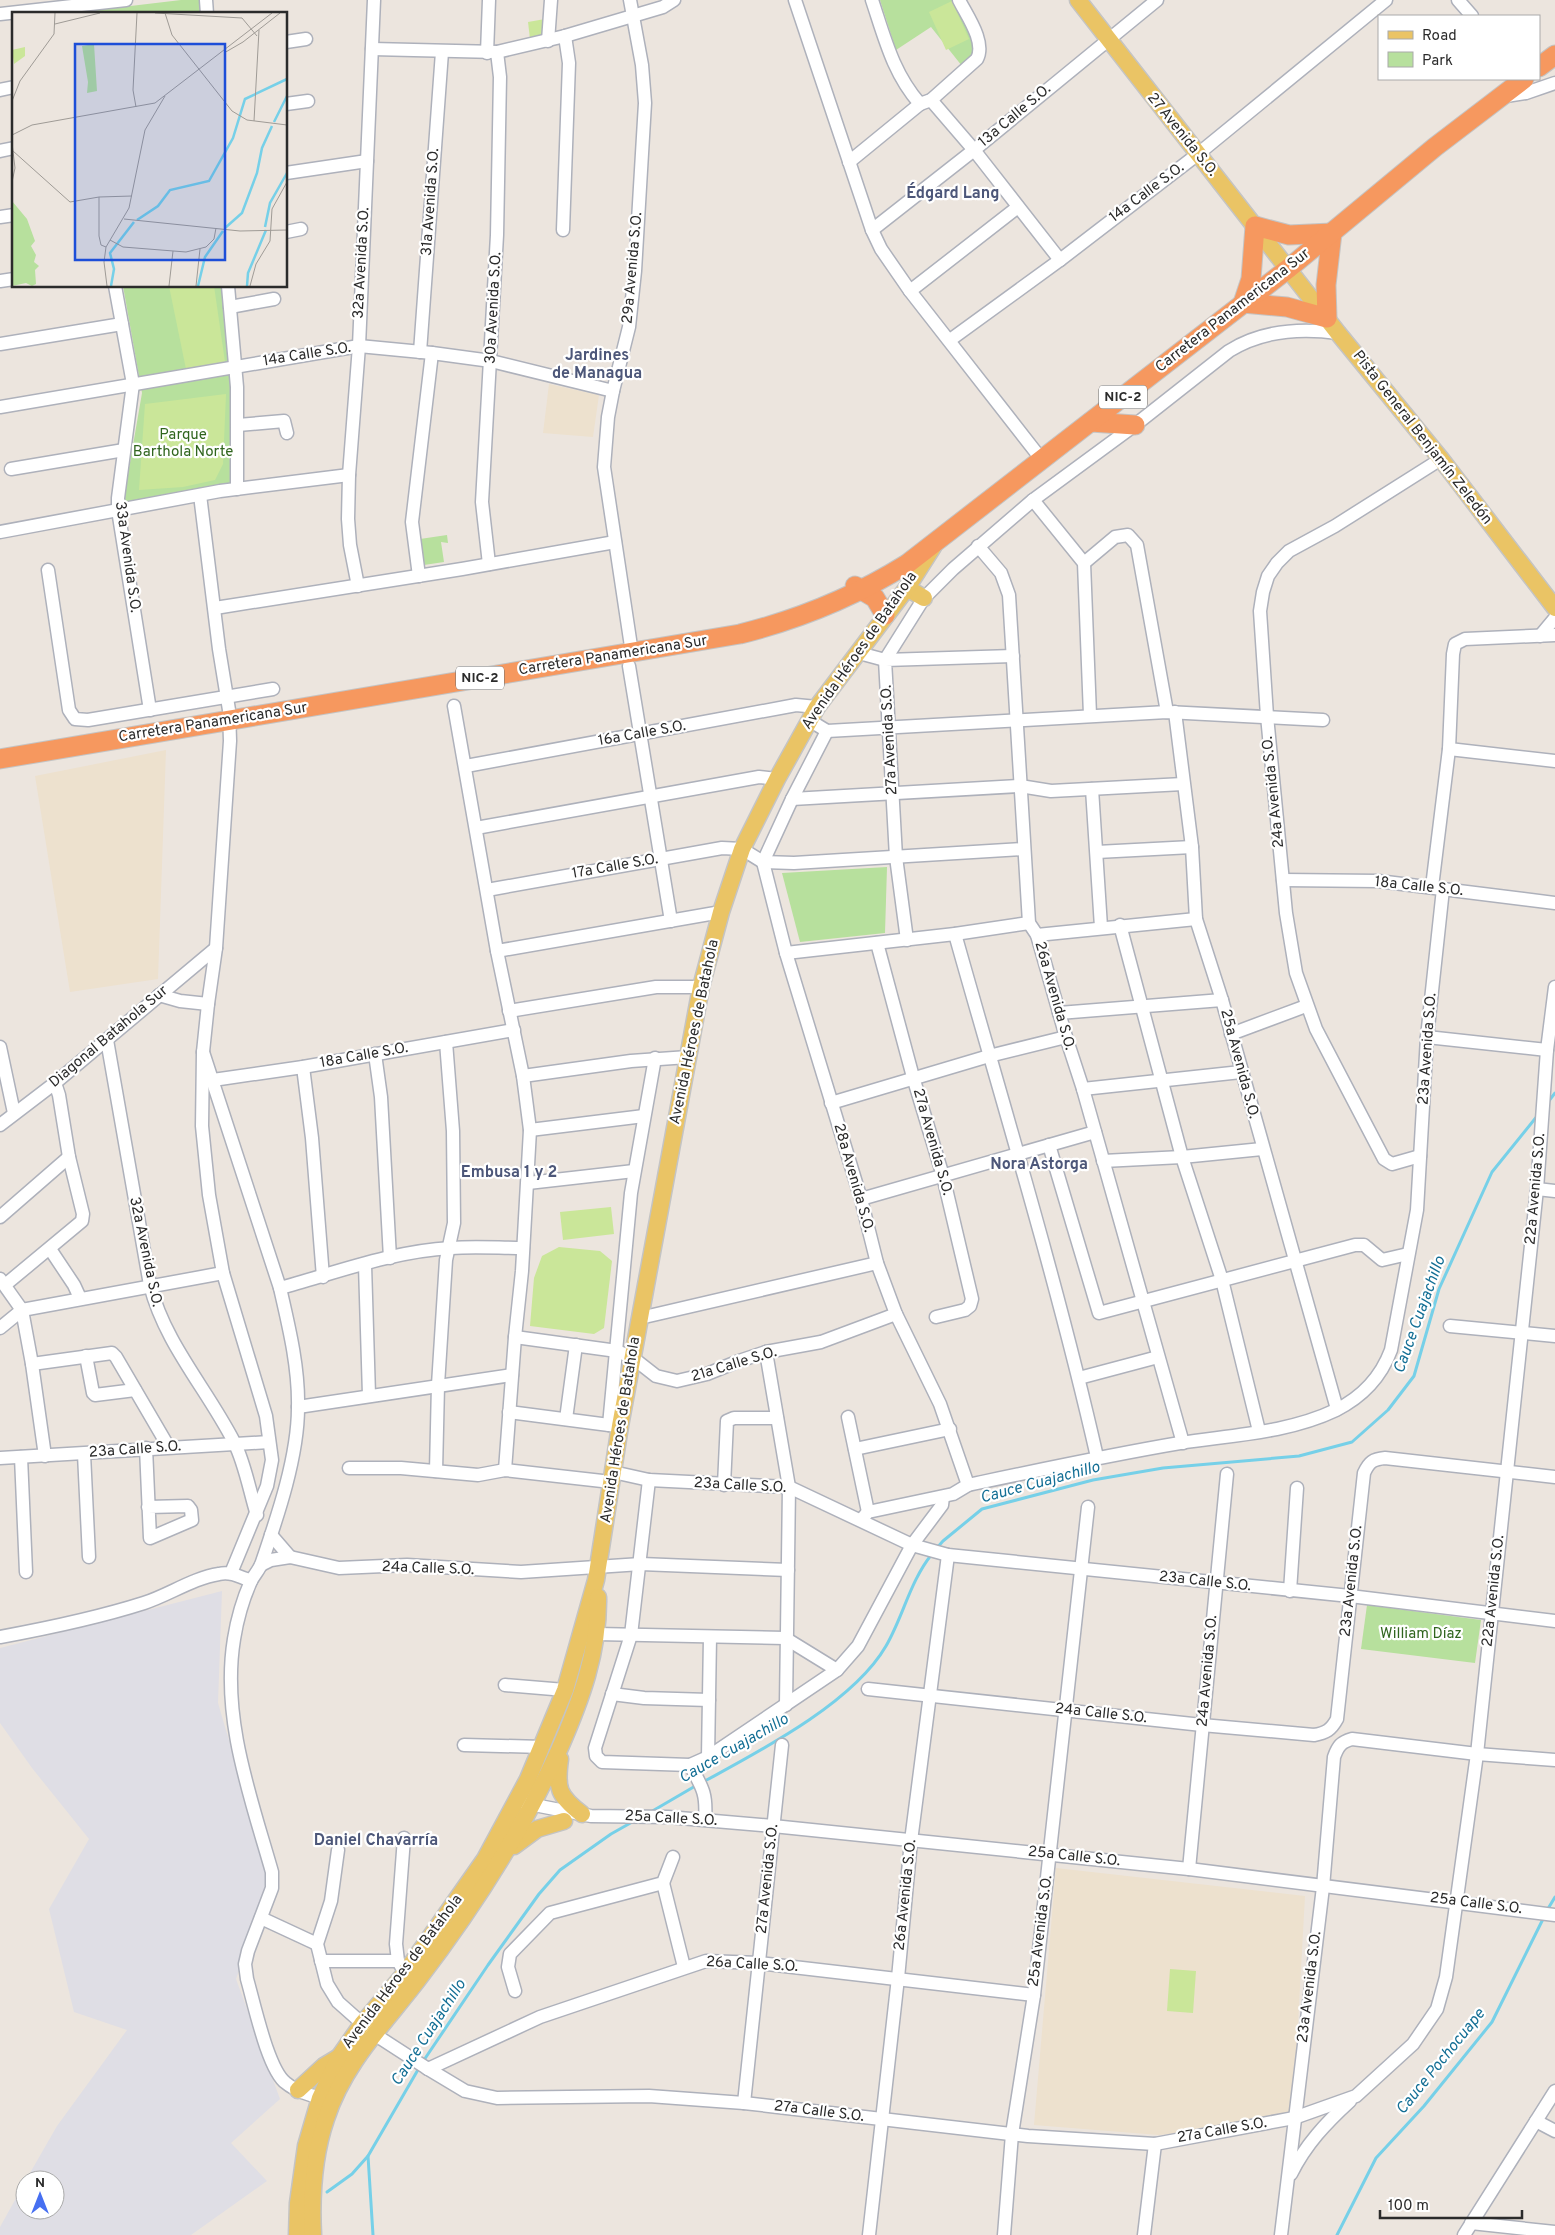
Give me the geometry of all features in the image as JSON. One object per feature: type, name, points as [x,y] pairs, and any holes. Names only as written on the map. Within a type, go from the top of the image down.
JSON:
[{"type":"highway","points":[[1540,66],[1555,55]]},
{"type":"highway","name":"Carretera Panamericana Sur","points":[[0,749],[228,709],[631,653],[800,606],[858,587],[938,538],[1042,460],[1289,268],[1435,147],[1523,80]]},
{"type":"highway","points":[[1255,226],[1289,235],[1332,234],[1327,276],[1333,326],[1282,306],[1243,303],[1251,279],[1255,226]]},
{"type":"highway","points":[[1091,422],[1135,425]]},
{"type":"highway","points":[[858,587],[875,598],[886,615]]},
{"type":"highway","name":"Carretera Panamericana Sur","points":[[0,759],[228,709]]},
{"type":"main road","name":"27 Avenida S.O.","points":[[1078,0],[1109,38],[1140,82],[1289,268]]},
{"type":"main road","name":"Pista General Benjamín Zeledón","points":[[1289,268],[1333,326],[1441,459],[1555,608]]},
{"type":"main road","name":"Avenida Héroes de Batahola","points":[[297,2235],[302,2212],[306,2146],[327,2099],[339,2057],[416,1982],[472,1908],[507,1853],[543,1747],[565,1690],[597,1573],[612,1477],[614,1426],[633,1358],[701,987],[721,912],[742,849],[777,779],[813,714],[907,588],[938,538]]},
{"type":"main road","points":[[907,588],[924,598]]},
{"type":"main road","name":"Avenida Héroes de Batahola","points":[[302,2212],[312,2191],[316,2157],[326,2119],[327,2099],[360,2051],[368,2029],[402,1967],[522,1808],[563,1741],[581,1695],[597,1634],[597,1573]]},
{"type":"main road","points":[[563,1741],[558,1786],[568,1803],[586,1815]]},
{"type":"main road","points":[[507,1853],[537,1829],[564,1821]]},
{"type":"main road","points":[[298,2090],[324,2066],[339,2057]]},
{"type":"main road","name":"Avenida Héroes de Batahola","points":[[302,2212],[313,2235]]},
{"type":"street","points":[[0,14],[29,6],[69,7],[126,0]]},
{"type":"street","name":"32a Avenida S.O.","points":[[358,586],[350,545],[349,475],[358,346],[374,0]]},
{"type":"street","name":"30a Avenida S.O.","points":[[489,0],[492,52],[500,78],[498,235],[482,502],[489,564]]},
{"type":"street","points":[[548,40],[551,0]]},
{"type":"street","name":"29a Avenida S.O.","points":[[630,0],[642,65],[644,104],[634,280],[629,327],[613,391],[604,467],[641,735],[672,921]]},
{"type":"street","points":[[372,49],[492,52],[565,36],[663,7],[674,0]]},
{"type":"street","points":[[795,0],[872,230],[881,249],[910,291],[1042,460]]},
{"type":"street","points":[[872,0],[897,72],[907,89],[926,102],[974,150],[1060,260]]},
{"type":"street","points":[[849,162],[926,102],[977,59],[981,52],[980,43],[959,0]]},
{"type":"street","name":"13a Calle S.O.","points":[[872,230],[974,150],[1157,0]]},
{"type":"street","name":"14a Calle S.O.","points":[[950,340],[1060,260],[1198,154],[1386,0]]},
{"type":"street","points":[[1458,0],[1471,15]]},
{"type":"street","points":[[563,230],[569,63],[565,36]]},
{"type":"street","points":[[288,42],[306,39]]},
{"type":"street","name":"31a Avenida S.O.","points":[[419,576],[412,522],[426,352],[442,52]]},
{"type":"street","points":[[1501,97],[1552,86]]},
{"type":"street","points":[[288,104],[308,101]]},
{"type":"street","points":[[288,173],[367,161]]},
{"type":"street","points":[[910,291],[1018,207]]},
{"type":"street","points":[[288,232],[301,229]]},
{"type":"street","name":"33a Avenida S.O.","points":[[115,288],[133,384],[118,510],[150,710]]},
{"type":"street","points":[[228,288],[236,366],[238,426],[236,489]]},
{"type":"street","points":[[230,307],[274,299]]},
{"type":"street","points":[[0,344],[122,324]]},
{"type":"street","points":[[885,660],[924,598],[978,546],[1033,500],[1243,342],[1294,330],[1333,326]]},
{"type":"street","name":"14a Calle S.O.","points":[[0,407],[358,346],[426,352],[491,361],[613,391]]},
{"type":"street","points":[[238,426],[277,420],[284,421],[286,433]]},
{"type":"street","points":[[11,469],[124,450]]},
{"type":"street","name":"24a Avenida S.O.","points":[[1420,1156],[1392,1164],[1384,1159],[1316,1029],[1306,1006],[1296,973],[1283,880],[1267,716],[1260,611],[1262,592],[1268,576],[1277,562],[1290,550],[1335,526],[1441,459]]},
{"type":"street","points":[[0,532],[236,489],[349,475]]},
{"type":"street","points":[[200,495],[228,709],[229,782],[216,948],[203,1052],[202,1126],[209,1195],[223,1273],[266,1416],[272,1460],[268,1486],[231,1573]]},
{"type":"street","points":[[1033,500],[1084,563],[1090,715]]},
{"type":"street","name":"25a Avenida S.O.","points":[[1084,563],[1115,537],[1128,535],[1137,545],[1171,712],[1183,784],[1192,847],[1196,919],[1222,1000],[1262,1149],[1296,1260],[1337,1409]]},
{"type":"street","points":[[214,608],[419,576],[615,542]]},
{"type":"street","name":"26a Avenida S.O.","points":[[978,546],[1001,573],[1009,595],[1029,923],[1037,934],[1066,1037],[1083,1089],[1183,1443]]},
{"type":"street","points":[[48,570],[69,710],[75,719],[88,720],[150,710],[228,709],[273,689]]},
{"type":"street","points":[[1540,636],[1555,618]]},
{"type":"street","points":[[1540,636],[1555,635]]},
{"type":"street","name":"23a Avenida S.O.","points":[[968,1485],[1097,1457],[1297,1424],[1337,1409],[1364,1391],[1384,1368],[1391,1350],[1417,1210],[1427,1037],[1455,644],[1465,639],[1540,636]]},
{"type":"street","points":[[859,653],[885,660],[1013,656]]},
{"type":"street","name":"27a Avenida S.O.","points":[[885,660],[896,857],[907,940]]},
{"type":"street","name":"16a Calle S.O.","points":[[466,766],[796,705],[813,714]]},
{"type":"street","points":[[454,706],[509,1012],[523,1076],[530,1130],[528,1183],[505,1470]]},
{"type":"street","points":[[827,731],[1171,712],[1323,720]]},
{"type":"street","points":[[813,714],[827,731]]},
{"type":"street","points":[[763,862],[792,799],[827,731]]},
{"type":"street","points":[[1448,749],[1555,761]]},
{"type":"street","points":[[476,828],[759,777],[777,779]]},
{"type":"street","points":[[792,799],[1020,786],[1051,791],[1183,784]]},
{"type":"street","points":[[1092,789],[1101,927]]},
{"type":"street","points":[[1097,852],[1192,847]]},
{"type":"street","name":"17a Calle S.O.","points":[[487,890],[722,848],[742,849]]},
{"type":"street","points":[[742,849],[763,862],[794,863],[1023,849]]},
{"type":"street","name":"28a Avenida S.O.","points":[[763,862],[786,953],[860,1199],[877,1263],[896,1314],[950,1429],[968,1485]]},
{"type":"street","name":"18a Calle S.O.","points":[[1283,880],[1355,880],[1438,888],[1555,903]]},
{"type":"street","points":[[498,951],[721,912]]},
{"type":"street","points":[[1037,934],[1196,919]]},
{"type":"street","points":[[786,953],[907,940],[1029,923]]},
{"type":"street","points":[[1120,925],[1182,1157],[1222,1280],[1259,1431]]},
{"type":"street","points":[[955,934],[1018,1153],[1079,1378],[1097,1457]]},
{"type":"street","name":"27a Avenida S.O.","points":[[877,943],[913,1077],[943,1176],[972,1299],[970,1306],[965,1310],[936,1317]]},
{"type":"street","name":"Diagonal Batahola Sur","points":[[0,1125],[55,1083],[216,948]]},
{"type":"street","points":[[509,1012],[656,987],[701,987]]},
{"type":"street","name":"22a Avenida S.O.","points":[[1294,2118],[1356,2096],[1413,2044],[1437,2009],[1446,1977],[1477,1754],[1537,1190],[1547,1050],[1555,988]]},
{"type":"street","points":[[159,995],[180,1001],[208,1004]]},
{"type":"street","points":[[1059,1013],[1222,1000]]},
{"type":"street","points":[[1231,1034],[1306,1006]]},
{"type":"street","name":"18a Calle S.O.","points":[[213,1080],[303,1067],[514,1030]]},
{"type":"street","points":[[831,1103],[913,1077],[1066,1037]]},
{"type":"street","points":[[1427,1037],[1547,1050]]},
{"type":"street","name":"32a Avenida S.O.","points":[[107,1040],[155,1308],[166,1330],[235,1444],[257,1515]]},
{"type":"street","points":[[436,1471],[438,1385],[446,1260],[454,1223],[452,1131],[446,1042]]},
{"type":"street","points":[[0,1047],[14,1113]]},
{"type":"street","points":[[203,1052],[280,1288],[290,1328],[298,1407],[292,1459],[271,1535],[262,1565],[251,1581],[241,1609],[233,1641],[232,1696],[242,1765],[272,1872],[272,1888],[262,1918],[248,1950],[245,1964],[247,1979],[275,2070],[285,2083],[298,2090],[327,2099]]},
{"type":"street","points":[[375,1054],[381,1097],[390,1258]]},
{"type":"street","points":[[523,1076],[655,1058],[688,1057]]},
{"type":"street","points":[[509,1412],[614,1426],[617,1351],[631,1193],[655,1058]]},
{"type":"street","points":[[303,1067],[312,1138],[323,1276]]},
{"type":"street","points":[[1083,1089],[1241,1072]]},
{"type":"street","points":[[45,1456],[22,1310],[2,1282],[50,1249],[82,1221],[83,1214],[69,1157],[59,1095],[55,1083]]},
{"type":"street","points":[[530,1130],[644,1116]]},
{"type":"street","points":[[860,1199],[1095,1132]]},
{"type":"street","points":[[1048,1145],[1099,1313],[1356,1245],[1364,1245],[1382,1260],[1408,1254]]},
{"type":"street","points":[[1103,1161],[1182,1157],[1262,1149]]},
{"type":"street","points":[[0,1217],[69,1157]]},
{"type":"street","points":[[528,1183],[634,1171]]},
{"type":"street","points":[[1537,1190],[1555,1191]]},
{"type":"street","points":[[280,1288],[390,1258],[450,1248],[523,1248]]},
{"type":"street","points":[[50,1249],[74,1285],[80,1298]]},
{"type":"street","points":[[640,1318],[877,1263]]},
{"type":"street","points":[[365,1265],[369,1395]]},
{"type":"street","points":[[0,1328],[22,1310],[223,1273]]},
{"type":"street","name":"21a Calle S.O.","points":[[515,1337],[617,1351],[633,1358],[656,1376],[677,1380],[707,1374],[739,1360],[766,1352],[821,1342],[896,1314]]},
{"type":"street","points":[[1450,1326],[1555,1336]]},
{"type":"street","points":[[566,1419],[576,1345]]},
{"type":"street","points":[[766,1352],[790,1487],[786,1704]]},
{"type":"street","points":[[32,1364],[112,1353],[168,1446]]},
{"type":"street","points":[[86,1356],[92,1393],[95,1395],[135,1390]]},
{"type":"street","points":[[1079,1378],[1158,1357]]},
{"type":"street","points":[[298,1407],[512,1375]]},
{"type":"street","points":[[848,1417],[865,1516],[953,1494],[968,1485]]},
{"type":"street","points":[[724,1485],[727,1421],[734,1418],[777,1418]]},
{"type":"street","points":[[854,1449],[950,1429]]},
{"type":"street","name":"23a Calle S.O.","points":[[0,1458],[84,1454],[168,1446],[269,1442]]},
{"type":"street","points":[[146,1448],[148,1507]]},
{"type":"street","points":[[84,1454],[89,1557]]},
{"type":"street","points":[[21,1457],[26,1572]]},
{"type":"street","name":"23a Avenida S.O.","points":[[1332,1729],[1336,1719],[1364,1473],[1369,1462],[1385,1458],[1507,1472]]},
{"type":"street","name":"23a Calle S.O.","points":[[349,1468],[401,1468],[478,1475],[505,1470],[724,1485],[790,1487],[865,1516],[918,1547],[944,1554],[1350,1596],[1555,1621]]},
{"type":"street","points":[[1507,1472],[1555,1477]]},
{"type":"street","name":"24a Avenida S.O.","points":[[1189,1869],[1227,1474]]},
{"type":"street","points":[[649,1480],[631,1635],[596,1748],[596,1756],[602,1762],[690,1765],[708,1757],[837,1670],[858,1646],[937,1514],[943,1497]]},
{"type":"street","points":[[1290,1591],[1297,1488]]},
{"type":"street","name":"25a Avenida S.O.","points":[[1004,2235],[1012,2134],[1034,1995],[1088,1507]]},
{"type":"street","points":[[271,1535],[290,1557]]},
{"type":"street","name":"26a Avenida S.O.","points":[[869,2235],[898,1978],[911,1841],[930,1696],[944,1554]]},
{"type":"street","name":"24a Calle S.O.","points":[[262,1565],[271,1560],[290,1557],[339,1568],[406,1565],[521,1572],[597,1573],[640,1564],[788,1570]]},
{"type":"street","points":[[0,1637],[122,1610],[163,1597],[207,1577],[231,1573],[251,1581]]},
{"type":"street","points":[[597,1634],[786,1638],[837,1670]]},
{"type":"street","points":[[708,1757],[710,1637]]},
{"type":"street","points":[[505,1685],[565,1690]]},
{"type":"street","name":"24a Calle S.O.","points":[[868,1689],[1202,1725],[1314,1735],[1325,1733],[1332,1729]]},
{"type":"street","points":[[612,1694],[644,1698],[709,1700]]},
{"type":"street","name":"23a Avenida S.O.","points":[[1281,2235],[1323,1887],[1334,1757],[1337,1747],[1344,1741],[1352,1738],[1477,1754]]},
{"type":"street","points":[[464,1745],[543,1747]]},
{"type":"street","name":"27a Avenida S.O.","points":[[744,2103],[782,1745]]},
{"type":"street","points":[[1477,1754],[1555,1760]]},
{"type":"street","points":[[690,1765],[705,1792],[707,1800],[705,1819]]},
{"type":"street","name":"25a Calle S.O.","points":[[522,1808],[564,1821],[586,1815]]},
{"type":"street","name":"25a Calle S.O.","points":[[522,1808],[586,1815],[705,1819],[1189,1869],[1323,1887],[1456,1901],[1555,1915]]},
{"type":"street","points":[[321,1961],[402,1967],[397,1929],[404,1838]]},
{"type":"street","points":[[262,1918],[317,1944],[332,1901],[338,1850]]},
{"type":"street","points":[[673,1857],[663,1883],[684,1967]]},
{"type":"street","points":[[515,1991],[508,1967],[510,1954],[550,1913],[663,1883]]},
{"type":"street","name":"27a Calle S.O.","points":[[317,1944],[327,1984],[338,2002],[368,2029],[423,2066],[465,2091],[497,2098],[649,2096],[744,2103],[1012,2134],[1155,2144],[1294,2118]]},
{"type":"street","name":"26a Calle S.O.","points":[[423,2066],[540,2017],[706,1961],[760,1963],[1034,1995]]},
{"type":"street","points":[[1464,2235],[1555,2091]]},
{"type":"street","points":[[1287,2181],[1302,2152],[1324,2125],[1356,2096]]},
{"type":"street","points":[[1536,2121],[1555,2131]]},
{"type":"street","points":[[1144,2235],[1155,2144]]},
{"type":"street","points":[[1471,2223],[1555,2232]]},
{"type":"shaded area","points":[[549,384],[599,395],[593,437],[543,433]]},
{"type":"shaded area","points":[[166,750],[158,979],[70,992],[35,776]]},
{"type":"shaded area","points":[[222,1591],[218,1703],[270,1880],[236,1979],[280,2099],[231,2143],[267,2181],[191,2235],[0,2235],[0,2227],[15,2200],[15,2220],[65,2220],[65,2170],[32,2170],[57,2126],[127,2030],[74,2012],[49,1909],[89,1839],[32,1768],[0,1723],[0,1648]]},
{"type":"shaded area","points":[[1056,1868],[1305,1896],[1293,2115],[1234,2122],[1190,2132],[1159,2135],[1034,2125]]},
{"type":"green space","points":[[181,0],[200,0],[201,12],[80,12]]},
{"type":"green space","points":[[880,0],[956,0],[979,50],[962,66],[931,27],[896,50]]},
{"type":"green space","points":[[952,1],[969,39],[946,50],[929,12]]},
{"type":"green space","points":[[545,19],[544,36],[530,39],[528,22]]},
{"type":"green space","name":"Parque Barthola Norte","points":[[123,288],[222,288],[233,388],[232,484],[134,503],[123,503],[142,393]]},
{"type":"green space","points":[[169,288],[214,288],[225,362],[186,369]]},
{"type":"green space","points":[[226,394],[223,464],[215,480],[183,487],[139,490],[145,404]]},
{"type":"green space","points":[[447,535],[448,543],[441,542],[444,562],[424,565],[420,539]]},
{"type":"green space","points":[[887,867],[885,933],[800,942],[782,873]]},
{"type":"green space","points":[[611,1207],[614,1234],[563,1240],[560,1212]]},
{"type":"green space","points":[[559,1247],[600,1251],[612,1261],[604,1328],[594,1334],[530,1326],[534,1278],[542,1256]]},
{"type":"green space","name":"William Díaz","points":[[1367,1605],[1481,1620],[1475,1663],[1361,1649]]},
{"type":"green space","points":[[1170,1969],[1196,1971],[1193,2013],[1167,2011]]},
{"type":"waterway","name":"Cauce Cuajachillo","points":[[1548,1102],[1555,1093]]},
{"type":"waterway","name":"Cauce Cuajachillo","points":[[936,1549],[982,1509],[1093,1480],[1163,1468],[1299,1456],[1352,1442],[1388,1410],[1414,1376],[1439,1289],[1492,1172],[1538,1115]]},
{"type":"waterway","name":"Cauce Cuajachillo","points":[[703,1782],[804,1724],[851,1687],[871,1667],[886,1646],[912,1587],[932,1554]]},
{"type":"waterway","name":"Cauce Cuajachillo","points":[[649,1813],[697,1785]]},
{"type":"waterway","name":"Cauce Cuajachillo","points":[[422,2063],[488,1965],[539,1894],[560,1870],[611,1834],[634,1821]]},
{"type":"waterway","name":"Cauce Pochocuape","points":[[1546,1912],[1555,1897]]},
{"type":"waterway","name":"Cauce Pochocuape","points":[[1337,2235],[1376,2158],[1424,2106],[1492,2022],[1544,1917]]},
{"type":"waterway","name":"Cauce Cuajachillo","points":[[327,2192],[352,2174],[368,2156],[419,2068]]},
{"type":"waterway","name":"Cauce Cuajachillo","points":[[368,2156],[373,2235]]},
{"type":"district","name":"Édgard Lang","points":[[953,194]]},
{"type":"district","name":"Jardines de Managua","points":[[597,365]]},
{"type":"district","name":"Nora Astorga","points":[[1039,1165]]},
{"type":"district","name":"Embusa 1 y 2","points":[[509,1173]]},
{"type":"district","name":"Daniel Chavarría","points":[[376,1841]]}]
